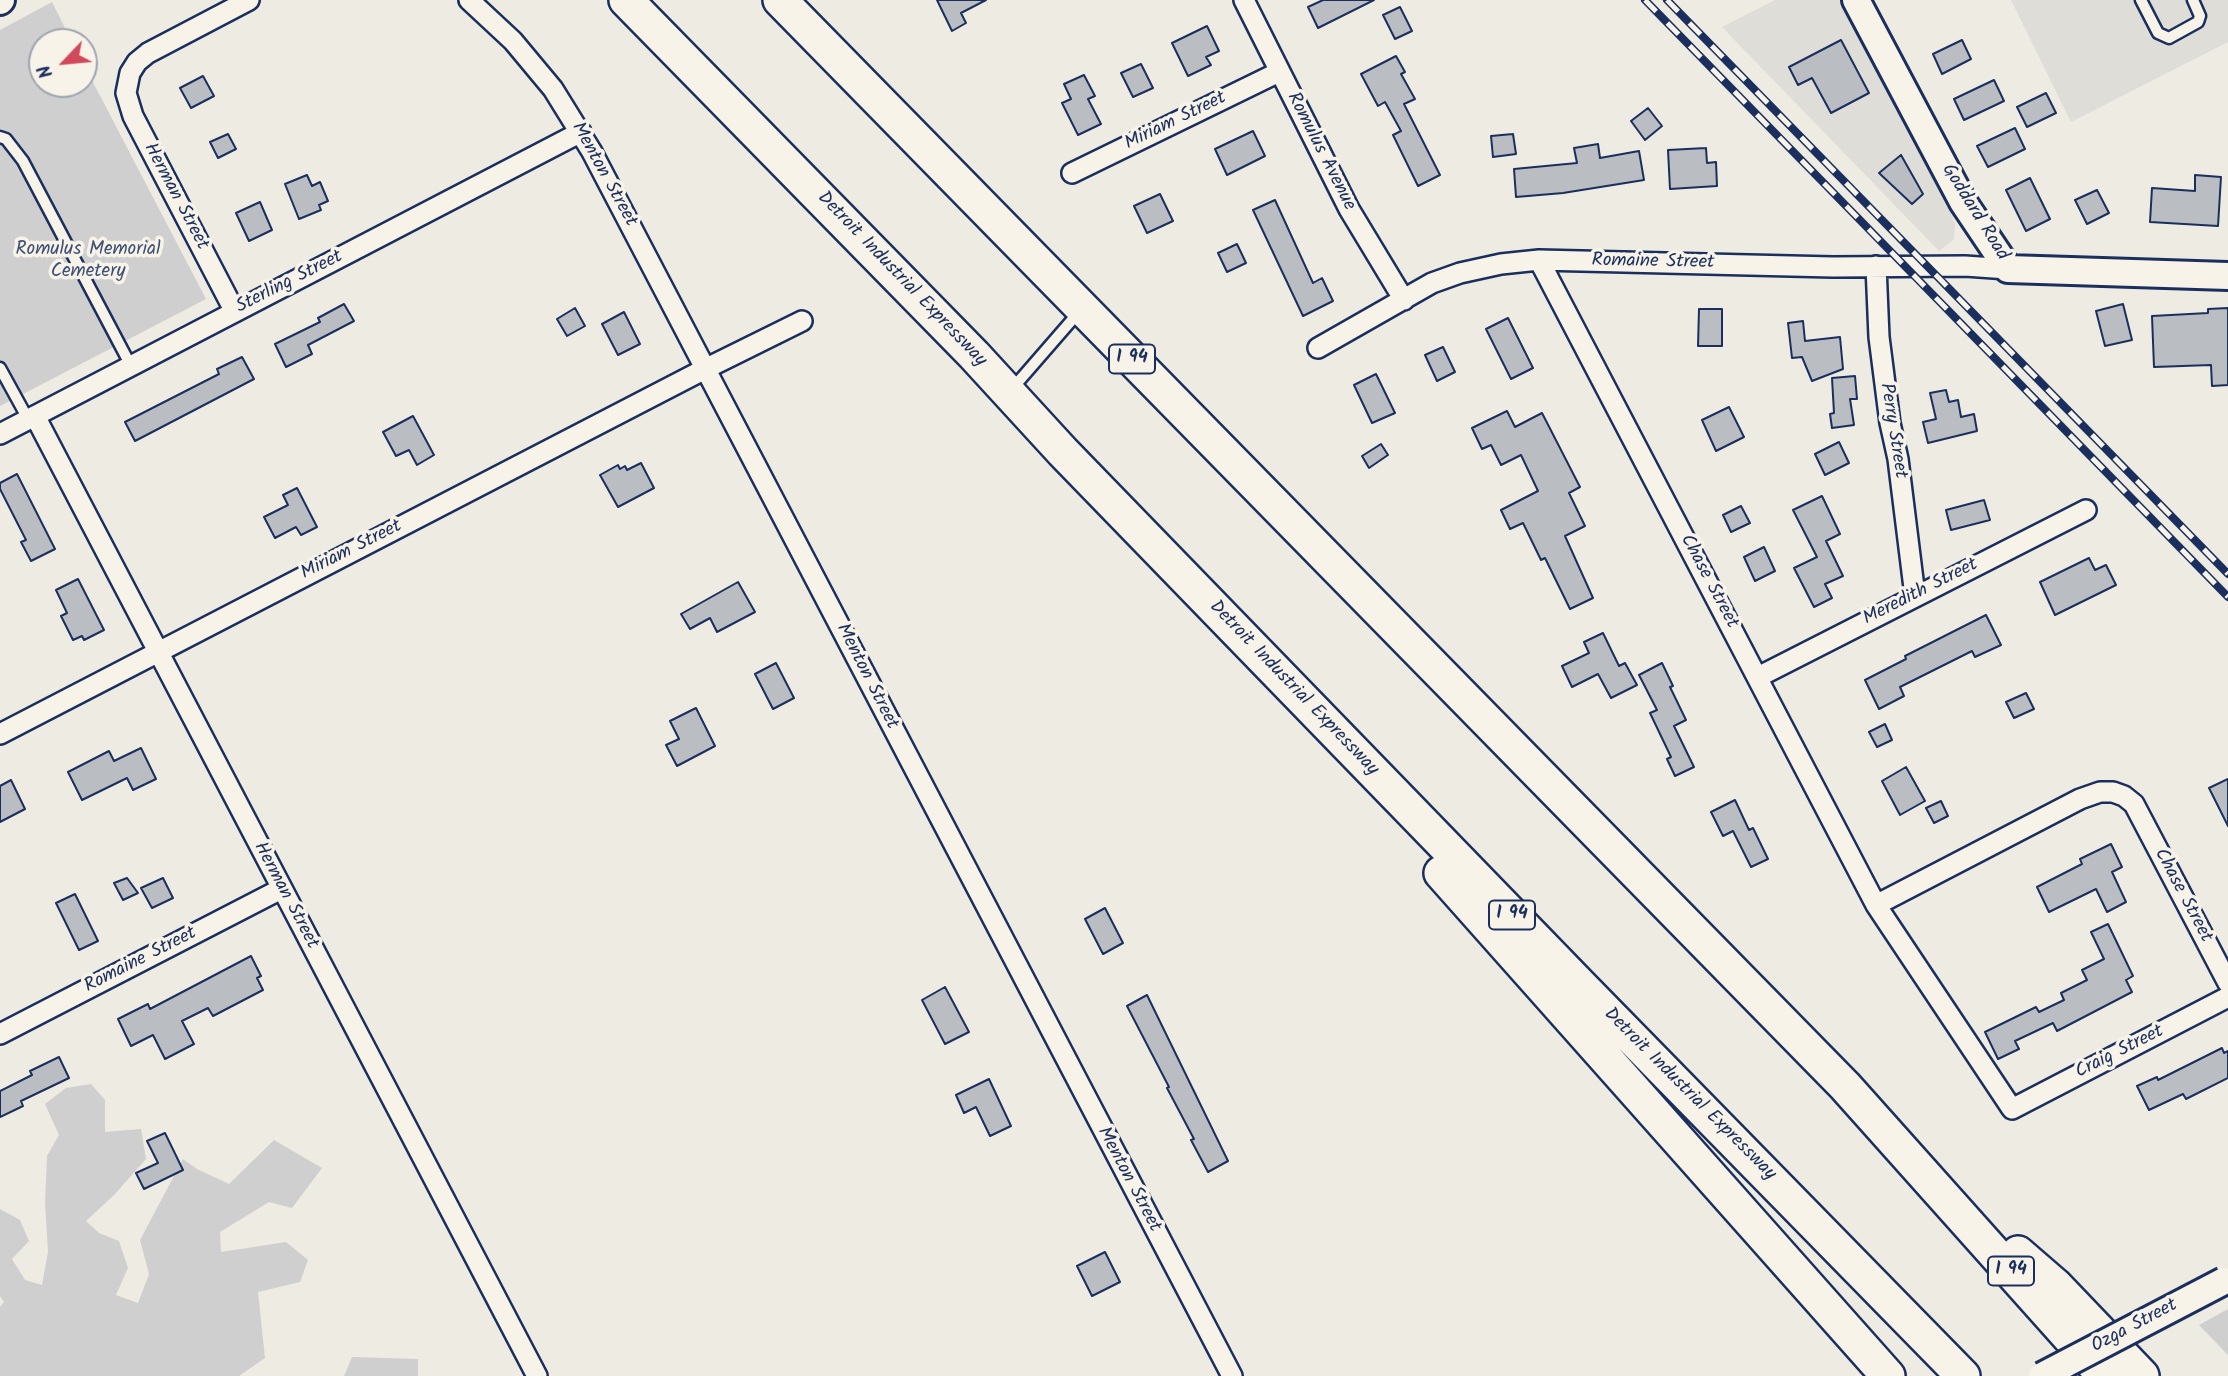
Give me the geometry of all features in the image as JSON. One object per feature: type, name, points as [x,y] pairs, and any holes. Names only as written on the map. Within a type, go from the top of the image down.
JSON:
[{"type":"highway","name":"Detroit Industrial Expressway","points":[[626,0],[1009,391],[1063,452],[1570,975],[1963,1376]]},
{"type":"highway","name":"I 94","points":[[780,0],[1798,1038],[1918,1166],[2104,1376]]},
{"type":"highway","points":[[1063,452],[1888,1376]]},
{"type":"highway","points":[[1918,1166],[2055,1285],[2142,1376]]},
{"type":"main road","name":"Goddard Road","points":[[1856,0],[1963,202],[2008,269],[2228,276]]},
{"type":"main road","name":"Ozga Street","points":[[2042,1376],[2226,1280]]},
{"type":"street","name":"Herman Street","points":[[235,312],[133,116],[128,101],[128,79],[137,62],[148,53],[249,0]]},
{"type":"street","name":"Menton Street","points":[[470,0],[513,41],[537,69],[581,132],[1232,1376]]},
{"type":"street","name":"Romulus Avenue","points":[[1244,0],[1349,209],[1404,300]]},
{"type":"street","name":"Miriam Street","points":[[1072,173],[1279,72]]},
{"type":"street","name":"Sterling Street","points":[[0,434],[581,132]]},
{"type":"street","name":"Romaine Street","points":[[1318,348],[1432,283],[1460,273],[1501,264],[1539,260],[1965,266],[2008,269]]},
{"type":"street","name":"Chase Street","points":[[1539,260],[1876,905],[2012,1109]]},
{"type":"street","name":"Perry Street","points":[[1876,266],[1879,337],[1889,423],[1898,460],[1915,596]]},
{"type":"street","name":"Miriam Street","points":[[0,734],[802,321]]},
{"type":"street","name":"Herman Street","points":[[32,417],[537,1376]]},
{"type":"street","name":"Meredith Street","points":[[1758,677],[2086,510]]},
{"type":"street","name":"Chase Street","points":[[1876,905],[2080,799],[2099,792],[2113,792],[2134,804],[2228,983]]},
{"type":"street","name":"Romaine Street","points":[[0,1034],[281,889]]},
{"type":"street","name":"Craig Street","points":[[2012,1109],[2228,997]]},
{"type":"lane","points":[[2141,0],[2158,33],[2169,38],[2198,22],[2200,16],[2193,0]]},
{"type":"lane","points":[[0,137],[6,139],[23,161],[131,366]]},
{"type":"lane","points":[[1009,391],[1083,308]]},
{"type":"lane","points":[[0,368],[32,417]]},
{"type":"shaded area","points":[[1775,0],[1846,0],[1943,193],[1955,224],[1954,239],[1939,251],[1722,27]]},
{"type":"shaded area","points":[[2011,0],[2228,0],[2228,42],[2071,122]]},
{"type":"green space","name":"Romulus Memorial Cemetery","points":[[52,2],[65,28],[28,28],[28,98],[98,98],[98,92],[206,299],[0,406],[0,30]]},
{"type":"green space","points":[[91,1084],[105,1100],[105,1132],[141,1129],[146,1159],[86,1221],[99,1233],[119,1241],[128,1268],[116,1295],[138,1303],[149,1274],[140,1240],[183,1159],[197,1169],[229,1184],[274,1140],[322,1168],[292,1208],[269,1202],[220,1232],[221,1252],[286,1242],[308,1260],[300,1282],[258,1292],[265,1358],[239,1376],[0,1376],[0,1307],[4,1302],[0,1296],[0,1209],[20,1220],[29,1241],[12,1259],[25,1280],[42,1285],[48,1252],[45,1202],[47,1156],[59,1135],[45,1104],[66,1088]]},
{"type":"green space","points":[[2228,1309],[2228,1355],[2199,1325]]},
{"type":"green space","points":[[352,1357],[418,1359],[418,1376],[344,1376]]},
{"type":"building","points":[[937,0],[986,0],[961,13],[966,23],[952,31]]},
{"type":"building","points":[[1323,0],[1374,0],[1318,28],[1308,7]]},
{"type":"building","points":[[1400,7],[1412,31],[1395,39],[1383,15]]},
{"type":"building","points":[[1207,26],[1219,51],[1206,57],[1211,65],[1188,76],[1172,43]]},
{"type":"building","points":[[1841,40],[1869,93],[1831,113],[1812,78],[1798,85],[1789,67]]},
{"type":"building","points":[[1962,40],[1971,59],[1942,74],[1933,54]]},
{"type":"building","points":[[1396,56],[1405,72],[1401,74],[1415,99],[1404,104],[1440,175],[1418,186],[1393,135],[1401,131],[1385,102],[1378,106],[1361,74]]},
{"type":"building","points":[[1141,64],[1153,88],[1133,97],[1121,73]]},
{"type":"building","points":[[1084,75],[1095,96],[1088,99],[1101,124],[1078,135],[1062,103],[1071,99],[1064,84]]},
{"type":"building","points":[[203,76],[214,96],[191,108],[180,88]]},
{"type":"building","points":[[1994,80],[2004,101],[1964,120],[1954,99]]},
{"type":"building","points":[[2046,93],[2056,113],[2027,127],[2017,107]]},
{"type":"building","points":[[1648,108],[1662,126],[1645,140],[1631,121]]},
{"type":"building","points":[[2015,128],[2025,149],[1988,167],[1977,146]]},
{"type":"building","points":[[1253,131],[1265,156],[1227,175],[1215,149]]},
{"type":"building","points":[[228,134],[236,149],[218,158],[210,142]]},
{"type":"building","points":[[1513,134],[1516,154],[1493,157],[1491,136]]},
{"type":"building","points":[[1598,144],[1600,158],[1639,151],[1644,180],[1563,193],[1516,197],[1514,169],[1577,163],[1574,148]]},
{"type":"building","points":[[1706,148],[1707,163],[1716,162],[1717,186],[1670,189],[1668,150]]},
{"type":"building","points":[[1901,155],[1923,194],[1912,204],[1879,173]]},
{"type":"building","points":[[307,175],[312,186],[320,182],[328,201],[319,205],[321,210],[299,219],[285,184]]},
{"type":"building","points":[[2195,175],[2221,177],[2218,226],[2150,222],[2152,188],[2195,191]]},
{"type":"building","points":[[2030,178],[2050,219],[2026,231],[2006,190]]},
{"type":"building","points":[[2097,190],[2109,213],[2087,224],[2075,200]]},
{"type":"building","points":[[1160,194],[1173,221],[1147,233],[1134,206]]},
{"type":"building","points":[[1275,200],[1313,283],[1322,278],[1333,301],[1303,316],[1253,210]]},
{"type":"building","points":[[260,202],[272,230],[249,241],[236,213]]},
{"type":"building","points":[[1237,244],[1246,263],[1227,272],[1218,253]]},
{"type":"building","points":[[344,304],[354,321],[308,345],[312,354],[286,367],[275,344],[320,322],[318,318]]},
{"type":"building","points":[[2123,304],[2132,340],[2105,346],[2096,311]]},
{"type":"building","points":[[575,308],[585,326],[567,336],[557,319]]},
{"type":"building","points":[[2228,308],[2228,385],[2212,386],[2211,365],[2154,367],[2152,316],[2208,313],[2208,309]]},
{"type":"building","points":[[1699,309],[1722,309],[1722,346],[1698,346]]},
{"type":"building","points":[[624,312],[640,344],[618,355],[602,324]]},
{"type":"building","points":[[1508,318],[1533,368],[1511,379],[1486,329]]},
{"type":"building","points":[[1803,321],[1805,341],[1840,337],[1843,369],[1812,381],[1802,357],[1792,358],[1788,323]]},
{"type":"building","points":[[1443,347],[1455,372],[1437,381],[1425,355]]},
{"type":"building","points":[[242,357],[254,379],[135,441],[125,422],[219,374],[217,369]]},
{"type":"building","points":[[1376,374],[1395,413],[1372,423],[1354,385]]},
{"type":"building","points":[[1855,376],[1857,399],[1850,399],[1854,425],[1832,428],[1832,378]]},
{"type":"building","points":[[1946,390],[1949,402],[1958,400],[1961,417],[1974,414],[1977,431],[1928,443],[1923,422],[1936,419],[1930,393]]},
{"type":"building","points":[[1729,407],[1744,437],[1716,451],[1702,420]]},
{"type":"building","points":[[1507,411],[1515,427],[1542,413],[1580,487],[1569,493],[1585,526],[1565,536],[1593,598],[1570,609],[1545,558],[1541,560],[1523,523],[1510,529],[1501,510],[1538,491],[1521,455],[1501,465],[1491,445],[1482,449],[1472,428]]},
{"type":"building","points":[[413,416],[434,455],[417,465],[409,450],[396,456],[383,432]]},
{"type":"building","points":[[1839,442],[1849,463],[1825,475],[1815,454]]},
{"type":"building","points":[[1381,444],[1388,455],[1369,468],[1362,456]]},
{"type":"building","points":[[641,463],[654,488],[618,507],[600,475],[618,465],[620,469],[625,466],[627,470]]},
{"type":"building","points":[[17,474],[55,549],[31,561],[21,542],[26,540],[0,489],[0,483]]},
{"type":"building","points":[[297,488],[317,527],[301,535],[296,527],[275,538],[264,517],[288,505],[283,495]]},
{"type":"building","points":[[1822,496],[1840,534],[1826,541],[1843,576],[1825,584],[1832,598],[1814,607],[1794,568],[1817,557],[1793,510]]},
{"type":"building","points":[[1984,500],[1990,520],[1951,530],[1946,510]]},
{"type":"building","points":[[1741,506],[1750,523],[1731,532],[1723,515]]},
{"type":"building","points":[[1764,547],[1775,571],[1755,581],[1744,557]]},
{"type":"building","points":[[2089,558],[2095,570],[2106,565],[2116,585],[2055,615],[2040,582]]},
{"type":"building","points":[[78,579],[104,630],[84,640],[82,636],[73,640],[61,616],[67,613],[56,590]]},
{"type":"building","points":[[738,582],[755,612],[717,632],[710,618],[690,629],[681,614]]},
{"type":"building","points":[[1986,615],[2001,645],[1975,657],[1972,651],[1900,687],[1904,696],[1879,709],[1865,680],[1906,659],[1905,656]]},
{"type":"building","points":[[1603,633],[1619,666],[1625,663],[1637,685],[1611,698],[1598,674],[1572,687],[1562,666],[1589,653],[1584,642]]},
{"type":"building","points":[[776,663],[794,698],[773,709],[755,674]]},
{"type":"building","points":[[1662,663],[1686,720],[1674,726],[1694,767],[1675,776],[1667,759],[1671,757],[1650,713],[1657,710],[1639,675]]},
{"type":"building","points":[[2026,693],[2034,709],[2014,718],[2006,702]]},
{"type":"building","points":[[696,708],[715,746],[677,766],[666,745],[679,739],[670,721]]},
{"type":"building","points":[[1885,724],[1892,740],[1877,747],[1869,732]]},
{"type":"building","points":[[141,748],[156,779],[133,790],[127,778],[82,800],[68,772],[109,751],[114,761]]},
{"type":"building","points":[[1906,767],[1925,801],[1900,815],[1882,781]]},
{"type":"building","points":[[2228,779],[2228,826],[2209,788]]},
{"type":"building","points":[[11,780],[25,809],[0,822],[0,786]]},
{"type":"building","points":[[1735,800],[1749,830],[1753,828],[1768,859],[1751,867],[1733,831],[1723,836],[1711,812]]},
{"type":"building","points":[[1941,801],[1948,816],[1934,823],[1926,808]]},
{"type":"building","points":[[2111,844],[2122,867],[2112,872],[2126,902],[2107,912],[2096,889],[2049,912],[2037,887],[2082,864],[2080,859]]},
{"type":"building","points":[[127,878],[138,893],[123,900],[114,883]]},
{"type":"building","points":[[163,878],[173,898],[152,908],[141,888]]},
{"type":"building","points":[[75,894],[98,941],[79,950],[56,903]]},
{"type":"building","points":[[1105,908],[1123,943],[1103,954],[1085,919]]},
{"type":"building","points":[[2108,924],[2133,976],[2126,980],[2132,992],[2057,1031],[2053,1023],[2015,1041],[2019,1049],[1998,1059],[1985,1032],[2036,1007],[2039,1012],[2064,1000],[2061,993],[2087,980],[2082,970],[2104,959],[2091,932]]},
{"type":"building","points":[[251,956],[261,976],[257,978],[263,990],[213,1016],[208,1008],[182,1021],[194,1044],[165,1059],[153,1035],[131,1046],[118,1019],[148,1004],[150,1009]]},
{"type":"building","points":[[945,987],[969,1032],[945,1044],[922,1000]]},
{"type":"building","points":[[1147,995],[1228,1161],[1208,1172],[1167,1088],[1169,1087],[1127,1006]]},
{"type":"building","points":[[2222,1048],[2224,1053],[2228,1051],[2228,1078],[2186,1099],[2183,1094],[2149,1110],[2137,1086],[2157,1077],[2158,1080]]},
{"type":"building","points":[[59,1057],[69,1078],[21,1101],[23,1106],[0,1117],[0,1091],[32,1075],[30,1071]]},
{"type":"building","points":[[989,1079],[1011,1126],[990,1136],[976,1107],[964,1113],[956,1095]]},
{"type":"building","points":[[165,1133],[183,1170],[144,1189],[136,1173],[158,1163],[147,1141]]},
{"type":"building","points":[[1105,1252],[1120,1282],[1092,1296],[1077,1266]]},
{"type":"railway","points":[[1645,0],[2228,597]]},
{"type":"railway","points":[[1667,0],[2228,574]]}]
